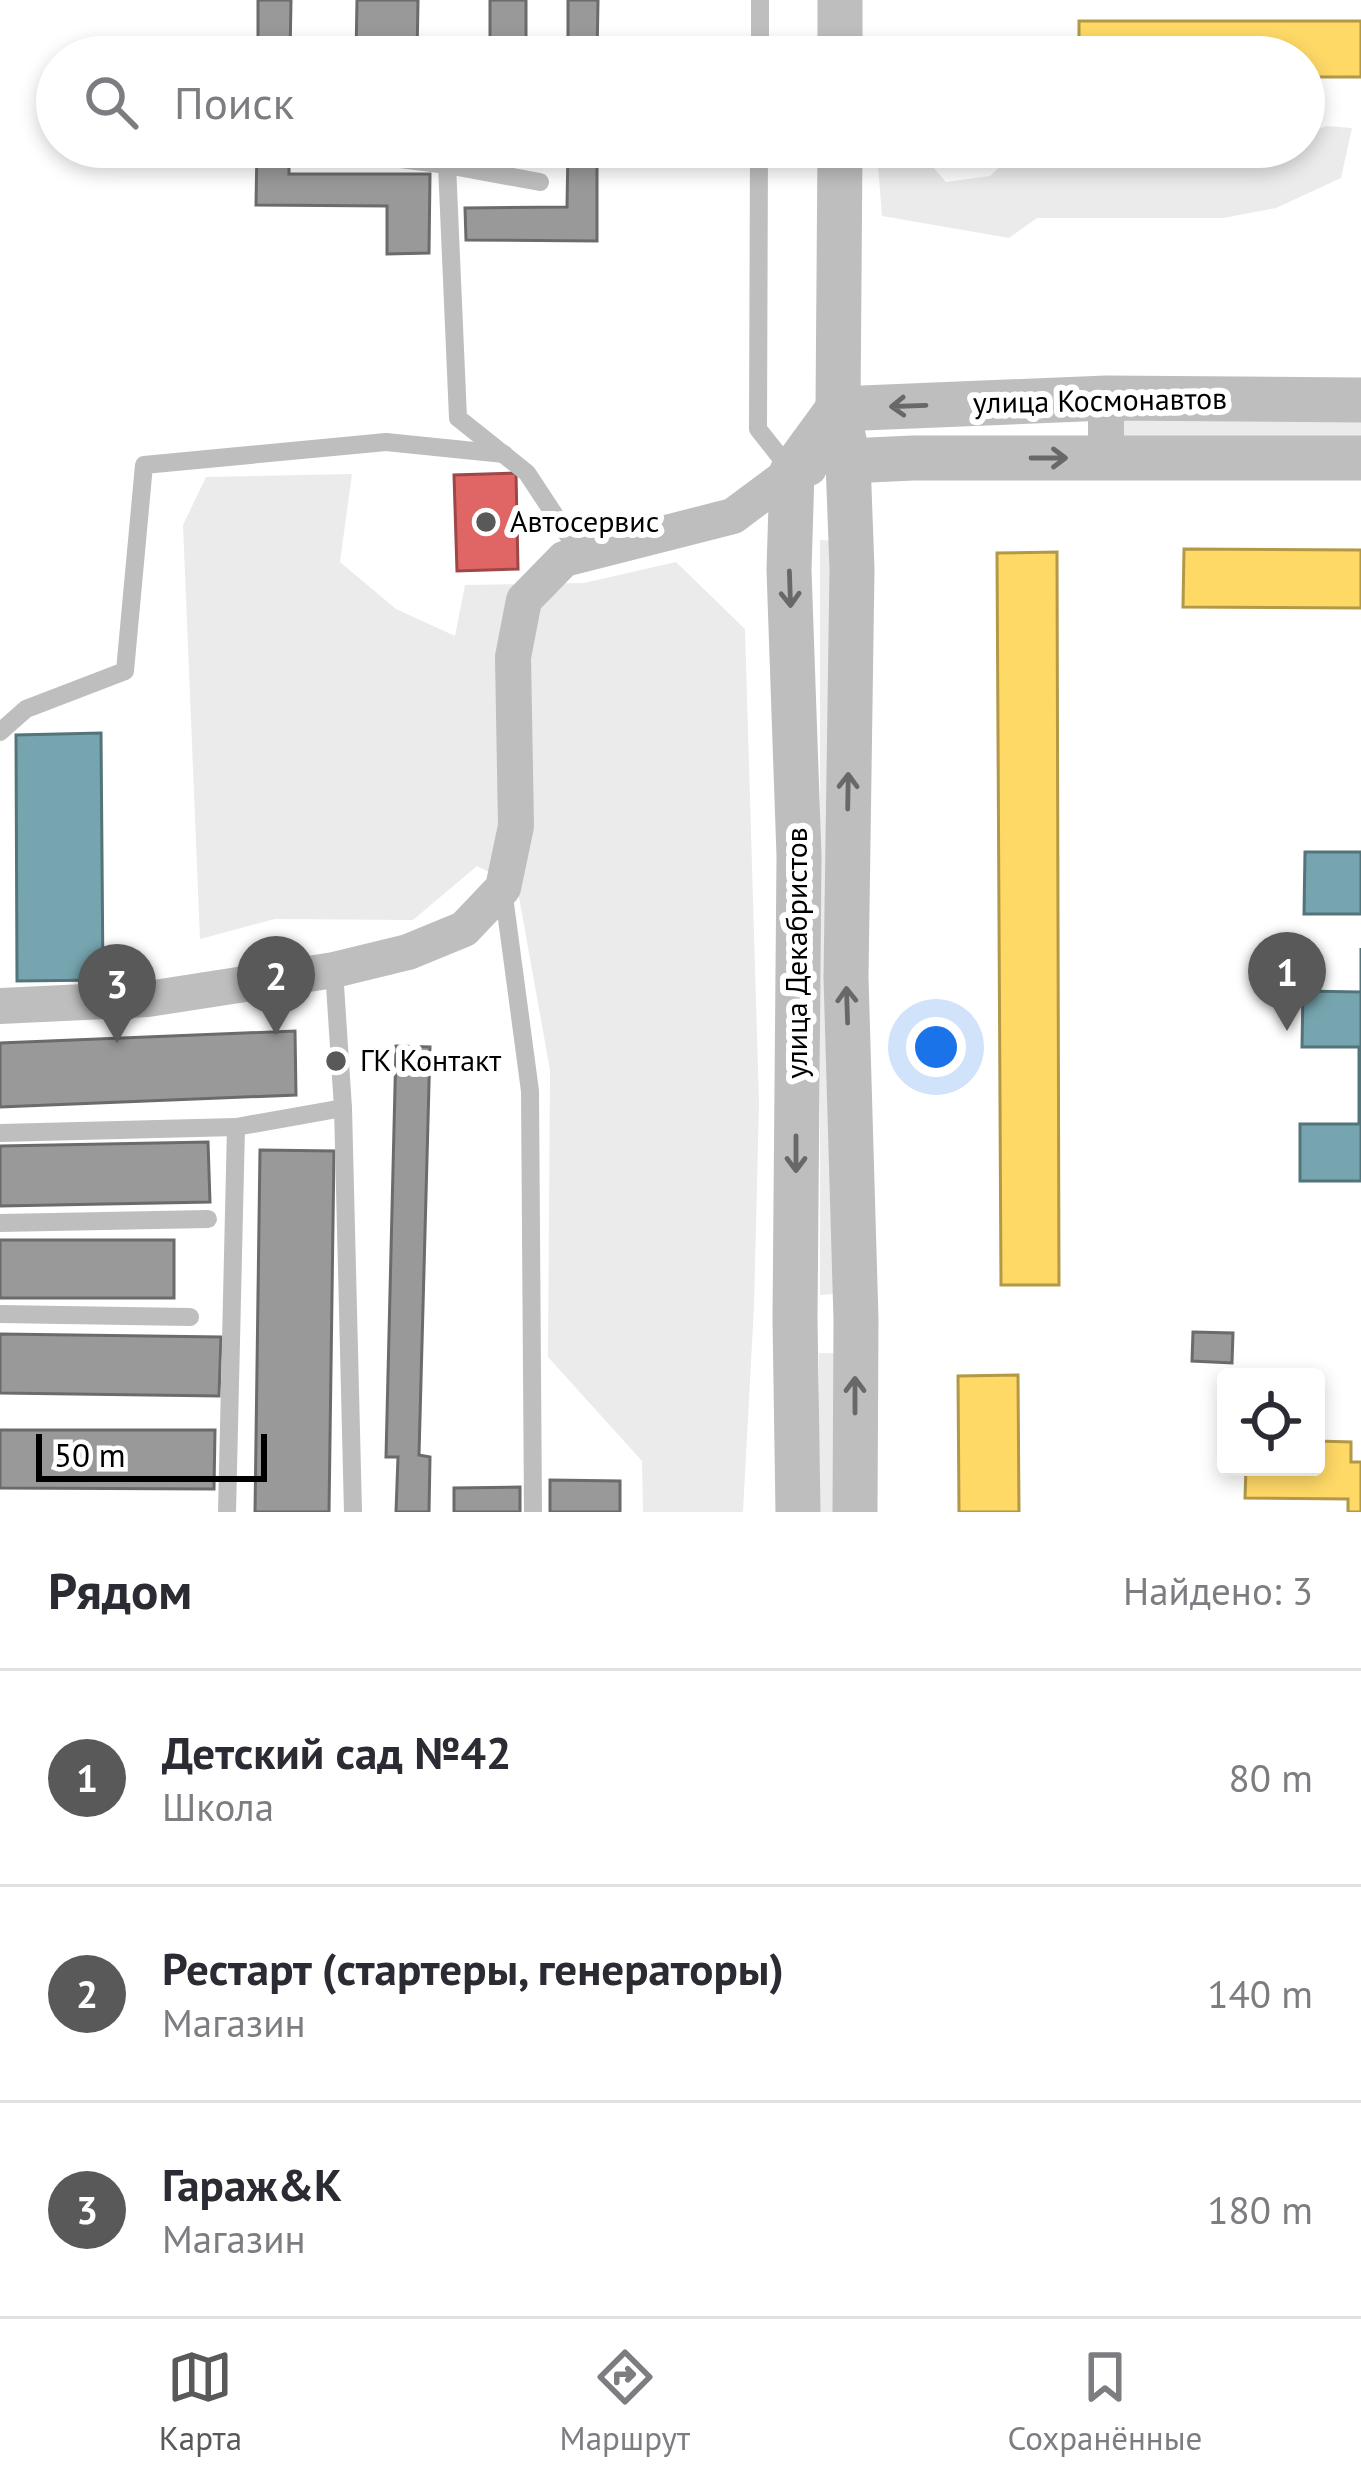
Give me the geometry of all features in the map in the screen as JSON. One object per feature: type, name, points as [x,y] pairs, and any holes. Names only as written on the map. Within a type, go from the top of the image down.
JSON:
[{"type":"street","points":[[840,0],[840,36]]},
{"type":"street","name":"улица Декабристов","points":[[840,168],[838,409],[848,461],[852,568],[846,977],[856,1320],[855,1512]]},
{"type":"street","points":[[1106,398],[1106,458]]},
{"type":"street","name":"улица Космонавтов","points":[[838,409],[1106,398],[1361,400]]},
{"type":"street","points":[[0,1006],[148,999],[334,970],[408,952],[464,929],[503,888],[516,826],[513,657],[524,600],[565,559],[733,516],[792,472],[838,409]]},
{"type":"street","name":"улица Космонавтов","points":[[848,461],[1361,458]]},
{"type":"street","points":[[792,472],[848,461]]},
{"type":"street","name":"улица Декабристов","points":[[792,472],[789,570],[799,856],[798,1512]]},
{"type":"street","points":[[795,1318],[856,1320]]},
{"type":"lane","points":[[760,0],[760,36]]},
{"type":"lane","points":[[447,168],[458,418],[527,473],[581,555]]},
{"type":"lane","points":[[463,168],[540,182]]},
{"type":"lane","points":[[759,168],[758,429],[792,472]]},
{"type":"lane","points":[[0,732],[26,709],[125,671],[144,465],[386,442],[504,454]]},
{"type":"lane","points":[[503,888],[530,1091],[532,1512]]},
{"type":"lane","points":[[334,970],[343,1108],[353,1512]]},
{"type":"lane","points":[[0,1132],[236,1127],[343,1108]]},
{"type":"lane","points":[[227,1512],[236,1127]]},
{"type":"lane","points":[[0,1222],[208,1219]]},
{"type":"lane","points":[[0,1314],[190,1317]]},
{"type":"shaded area","points":[[1325,127],[1352,128],[1341,178],[1276,208],[1223,218],[1037,218],[1009,238],[882,216],[878,168],[934,168],[946,182],[990,176],[999,168],[1325,168]]},
{"type":"shaded area","points":[[1121,411],[1361,413],[1361,437],[1120,438]]},
{"type":"shaded area","points":[[352,474],[340,562],[396,609],[455,636],[465,585],[584,583],[676,562],[745,629],[759,1103],[743,1512],[643,1512],[642,1461],[548,1357],[550,1070],[517,886],[477,866],[413,920],[275,919],[200,939],[183,525],[206,477]]},
{"type":"shaded area","points":[[820,540],[837,541],[836,1294],[820,1295]]},
{"type":"shaded area","points":[[819,1353],[836,1353],[835,1512],[819,1512]]},
{"type":"building: Жильё","points":[[1079,21],[1361,21],[1361,77],[1325,77],[1325,36],[1079,36]]},
{"type":"building: Жильё","points":[[1184,549],[1361,550],[1361,608],[1183,607]]},
{"type":"building: Жильё","points":[[1057,552],[1059,1285],[1001,1285],[997,553]]},
{"type":"building: Жильё","points":[[1018,1375],[1019,1512],[959,1512],[958,1376]]},
{"type":"building: Жильё","points":[[1325,1441],[1351,1442],[1351,1462],[1361,1462],[1361,1512],[1348,1512],[1348,1499],[1245,1498],[1246,1476],[1325,1476]]},
{"type":"building: Торговля","name":"Автосервис","points":[[516,473],[518,569],[457,571],[454,475]]},
{"type":"building: Учреждения","points":[[101,733],[103,980],[17,981],[16,735]]},
{"type":"building: Учреждения","points":[[1305,852],[1361,852],[1361,914],[1304,914]]},
{"type":"building: Учреждения","points":[[1303,991],[1361,992],[1361,1181],[1300,1181],[1300,1124],[1359,1124],[1359,1047],[1302,1047]]},
{"type":"building: Промзона","points":[[258,0],[291,0],[290,36],[258,36]]},
{"type":"building: Промзона","points":[[357,0],[418,0],[417,36],[356,36]]},
{"type":"building: Промзона","points":[[490,0],[526,0],[526,36],[490,36]]},
{"type":"building: Промзона","points":[[568,0],[598,0],[597,36],[568,36]]},
{"type":"building: Промзона","points":[[257,168],[289,168],[289,174],[430,174],[429,253],[387,254],[387,206],[256,205]]},
{"type":"building: Промзона","points":[[568,168],[597,168],[597,241],[466,240],[465,208],[567,207]]},
{"type":"building: Промзона","points":[[295,1031],[296,1095],[0,1107],[0,1043]]},
{"type":"building: Промзона","points":[[396,1046],[430,1047],[419,1455],[430,1457],[429,1512],[396,1512],[398,1457],[386,1457]]},
{"type":"building: Промзона","points":[[208,1142],[210,1202],[0,1206],[0,1146]]},
{"type":"building: Промзона","points":[[260,1150],[334,1151],[329,1512],[255,1512]]},
{"type":"building: Промзона","points":[[0,1240],[174,1240],[174,1298],[0,1298]]},
{"type":"building: Промзона","points":[[1193,1332],[1233,1333],[1232,1363],[1192,1361]]},
{"type":"building: Промзона","points":[[0,1334],[221,1337],[219,1396],[0,1393]]},
{"type":"building: Промзона","points":[[0,1430],[215,1430],[214,1489],[0,1488]]},
{"type":"building: Промзона","points":[[550,1480],[620,1481],[620,1512],[550,1512]]},
{"type":"building: Промзона","points":[[520,1487],[520,1512],[454,1512],[454,1488]]},
{"type":"place","name":"Автосервис","points":[[486,522]]},
{"type":"place","name":"Детский сад №42","points":[[1287,1031]]},
{"type":"place","name":"Рестарт (стартеры, генераторы)","points":[[276,1035]]},
{"type":"place","name":"Гараж&К","points":[[117,1043]]},
{"type":"place","name":"ГК Контакт","points":[[336,1061]]}]
